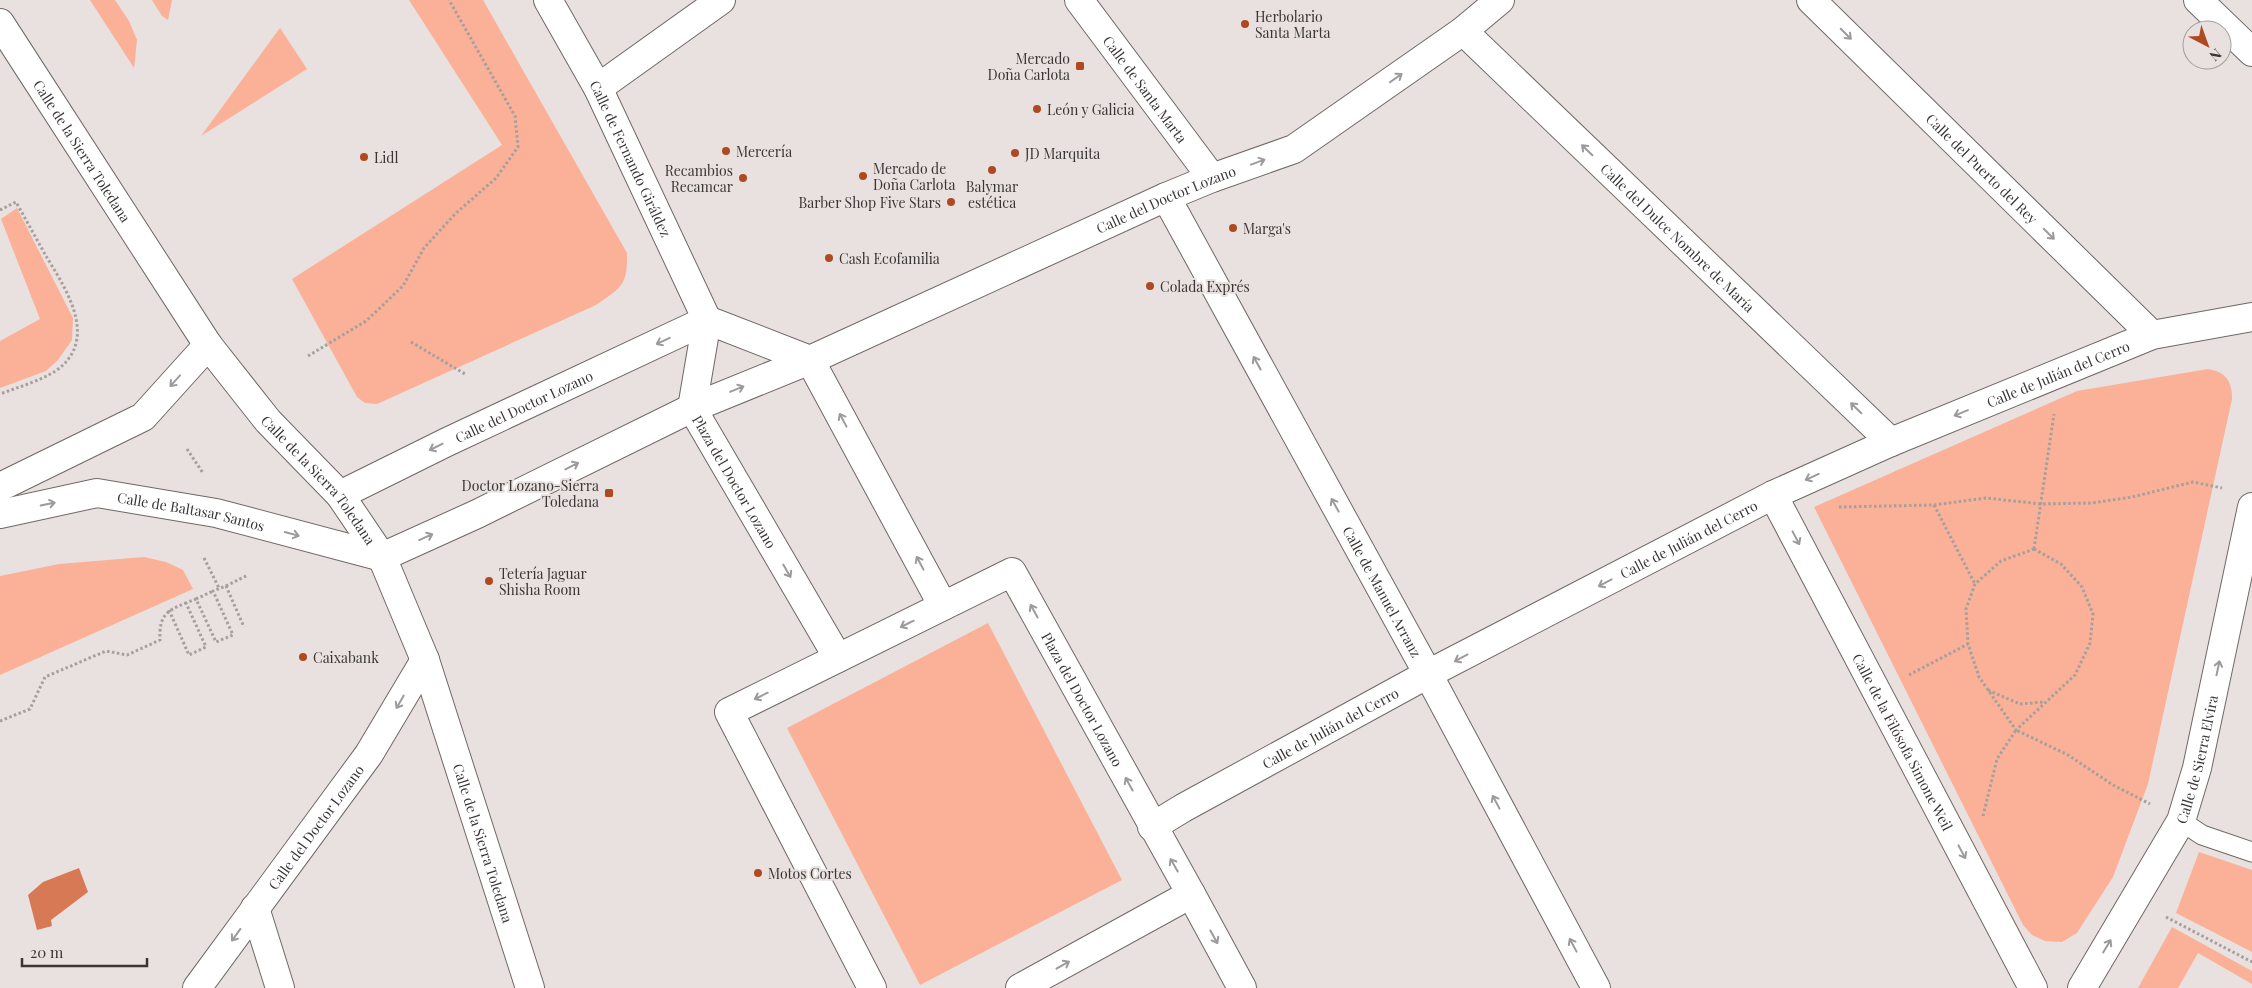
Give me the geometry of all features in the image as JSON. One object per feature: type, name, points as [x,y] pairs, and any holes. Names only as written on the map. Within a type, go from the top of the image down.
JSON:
[{"type":"street","name":"Calle de Fernando Giráldez","points":[[548,0],[598,88],[707,320]]},
{"type":"street","points":[[598,88],[721,0]]},
{"type":"street","name":"Calle de Santa Marta","points":[[1079,0],[1212,178]]},
{"type":"street","name":"Calle del Doctor Lozano","points":[[382,557],[477,514],[692,408],[810,360],[1212,178],[1294,149],[1463,31],[1500,0]]},
{"type":"street","name":"Calle del Puerto del Rey","points":[[1812,0],[2152,335]]},
{"type":"street","points":[[2198,0],[2252,52]]},
{"type":"street","name":"Calle de la Sierra Toledana","points":[[0,23],[208,345],[268,421],[340,495],[382,557],[425,660],[530,988]]},
{"type":"street","name":"Calle del Dulce Nombre de María","points":[[1463,31],[1891,442]]},
{"type":"street","name":"Calle de Manuel Arranz","points":[[1166,198],[1428,674],[1596,988]]},
{"type":"street","name":"Calle de Julián del Cerro","points":[[1152,827],[1183,808],[1428,674],[1778,505],[1891,442],[2152,335],[2252,317]]},
{"type":"street","points":[[692,408],[707,320],[810,360],[943,606]]},
{"type":"street","name":"Calle del Doctor Lozano","points":[[340,495],[446,442],[707,320]]},
{"type":"street","points":[[0,487],[143,417],[208,345]]},
{"type":"street","name":"Plaza del Doctor Lozano","points":[[692,408],[838,658]]},
{"type":"street","name":"Calle de Baltasar Santos","points":[[0,514],[97,493],[216,514],[382,557]]},
{"type":"street","name":"Calle de la Filósofa Simone Weil","points":[[1778,505],[2033,988]]},
{"type":"street","name":"Calle de Sierra Elvira","points":[[2082,988],[2181,821],[2197,768],[2252,507]]},
{"type":"street","name":"Plaza del Doctor Lozano","points":[[872,988],[729,712],[1012,572],[1242,988]]},
{"type":"street","name":"Calle del Doctor Lozano","points":[[197,988],[369,754],[425,660]]},
{"type":"street","points":[[1020,988],[1191,894]]},
{"type":"street","points":[[255,908],[280,988]]},
{"type":"lane","points":[[2181,821],[2202,835],[2252,852]]},
{"type":"path","points":[[308,356],[366,320],[402,286],[424,248],[455,214],[496,178],[518,147],[515,116],[449,0]]},
{"type":"path","points":[[0,210],[16,202],[67,292],[75,311],[78,328],[76,344],[62,367],[28,384],[0,394]]},
{"type":"path","points":[[411,342],[465,374]]},
{"type":"path","points":[[2034,550],[2056,400],[2063,372]]},
{"type":"path","points":[[1778,505],[1814,507],[1934,505],[1986,498],[2041,504],[2092,503],[2132,497],[2193,482],[2228,489]]},
{"type":"path","points":[[1934,505],[1975,584]]},
{"type":"path","points":[[1970,868],[1997,760],[2016,730],[2075,675],[2090,643],[2093,614],[2082,587],[2061,564],[2034,550],[2001,561],[1975,584],[1966,610],[1968,644],[1979,677],[2016,730],[2068,755],[2113,785],[2181,821]]},
{"type":"path","points":[[204,558],[219,588]]},
{"type":"path","points":[[0,722],[30,709],[45,677],[106,651],[127,655],[160,640],[160,625],[169,610],[248,575]]},
{"type":"path","points":[[226,586],[244,627]]},
{"type":"path","points":[[196,598],[216,642],[233,635],[213,591]]},
{"type":"path","points":[[169,610],[189,655],[206,647],[186,603]]},
{"type":"path","points":[[1877,692],[1968,644]]},
{"type":"path","points":[[1986,689],[2020,704],[2045,702]]},
{"type":"path","points":[[2134,900],[2252,962]]},
{"type":"shaded area","points":[[90,0],[115,0],[129,21],[137,40],[134,68]]},
{"type":"shaded area","points":[[152,0],[172,0],[168,20],[162,16]]},
{"type":"shaded area","points":[[409,0],[483,0],[627,253],[627,264],[621,285],[596,305],[377,404],[365,403],[357,397],[292,279],[502,145]]},
{"type":"shaded area","points":[[280,28],[307,69],[201,136],[274,36]]},
{"type":"shaded area","points":[[17,208],[73,318],[72,340],[58,360],[46,371],[0,388],[0,341],[40,319],[1,219]]},
{"type":"shaded area","points":[[2208,369],[2219,372],[2227,378],[2231,387],[2232,399],[2148,784],[2113,877],[2077,933],[2062,942],[2045,941],[2032,935],[2023,925],[1814,507],[2077,391]]},
{"type":"shaded area","points":[[144,557],[166,562],[183,570],[193,589],[0,675],[0,576],[59,564]]},
{"type":"shaded area","points":[[988,623],[1122,880],[920,985],[787,728]]},
{"type":"shaded area","points":[[2199,852],[2252,870],[2252,952],[2176,913]]},
{"type":"shaded area","points":[[79,868],[88,892],[51,920],[52,926],[37,930],[28,895],[43,882]]},
{"type":"shaded area","points":[[2172,927],[2252,971],[2252,984],[2198,953],[2178,988],[2138,988]]},
{"type":"place","name":"Herbolario Santa Marta","points":[[1245,24]]},
{"type":"place","name":"Mercado Doña Carlota","points":[[1080,66]]},
{"type":"place","name":"León y Galicia","points":[[1037,109]]},
{"type":"place","name":"Mercería","points":[[726,151]]},
{"type":"place","name":"JD Marquita","points":[[1015,153]]},
{"type":"place","name":"Lidl","points":[[364,157]]},
{"type":"place","name":"Balymar estética","points":[[992,170]]},
{"type":"place","name":"Mercado de Doña Carlota","points":[[863,176]]},
{"type":"place","name":"Recambios Recamcar","points":[[743,178]]},
{"type":"place","name":"Barber Shop Five Stars","points":[[951,202]]},
{"type":"place","name":"Marga's","points":[[1233,228]]},
{"type":"place","name":"Cash Ecofamilia","points":[[829,258]]},
{"type":"place","name":"Colada Exprés","points":[[1150,286]]},
{"type":"place","name":"Doctor Lozano-Sierra Toledana","points":[[609,493]]},
{"type":"place","name":"Tetería Jaguar Shisha Room","points":[[489,581]]},
{"type":"place","name":"Caixabank","points":[[303,657]]},
{"type":"place","name":"Motos Cortes","points":[[758,873]]}]
